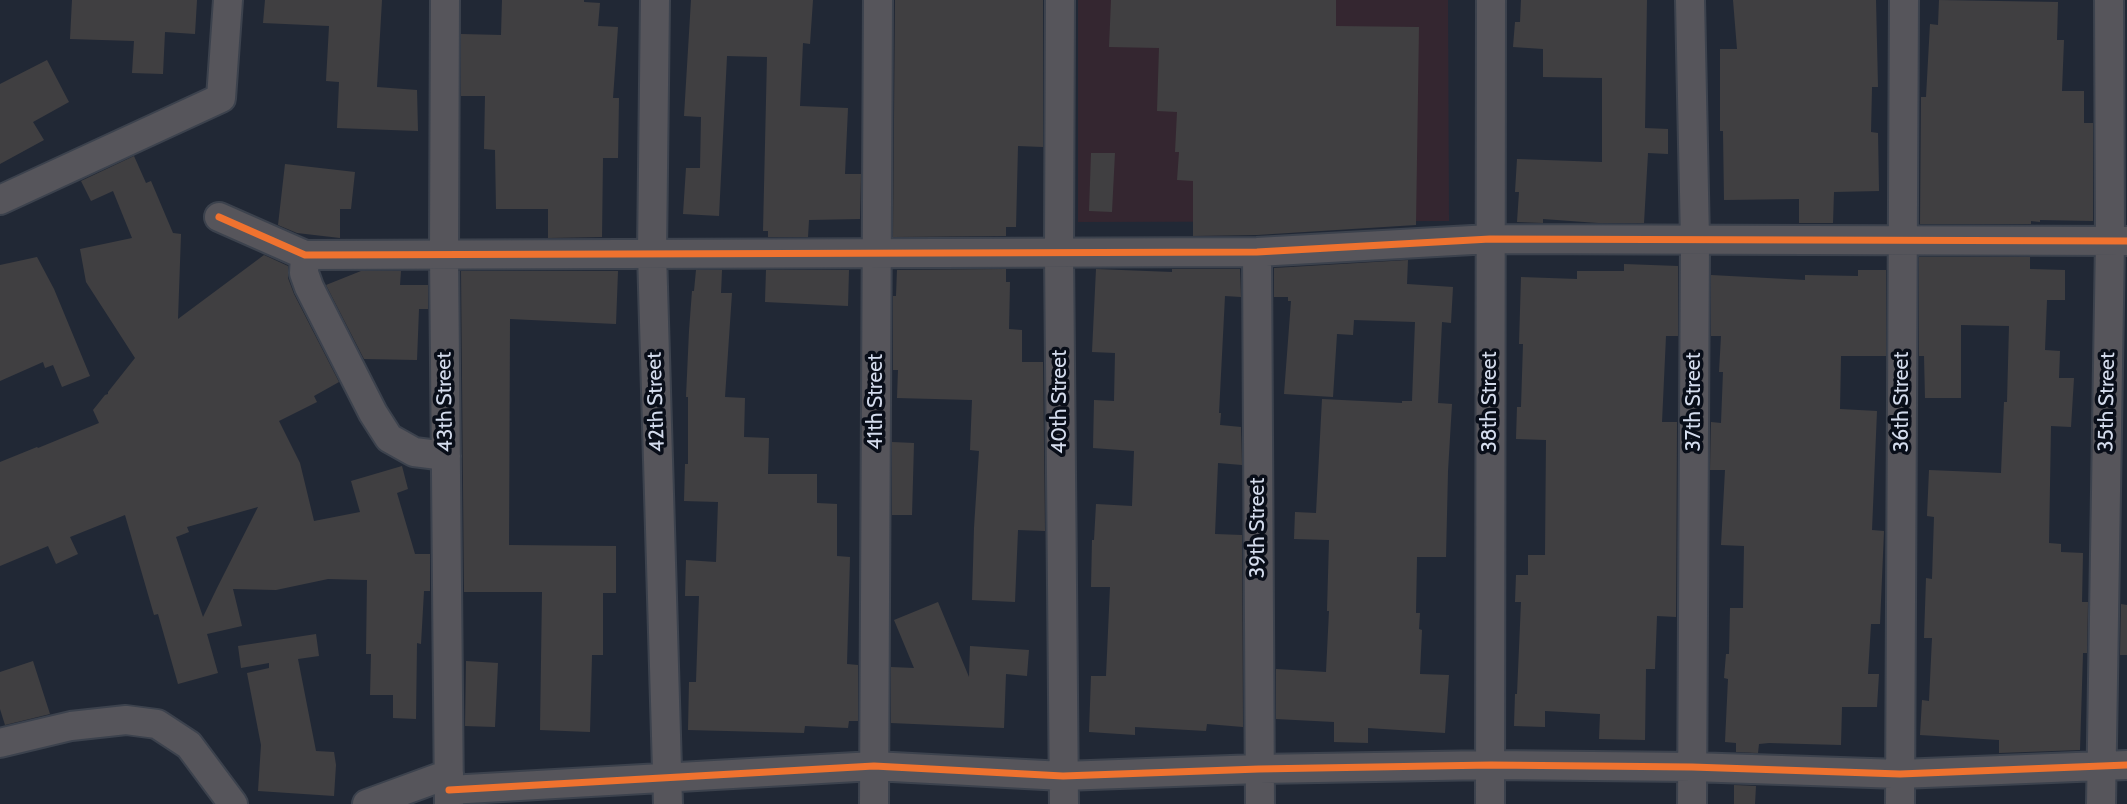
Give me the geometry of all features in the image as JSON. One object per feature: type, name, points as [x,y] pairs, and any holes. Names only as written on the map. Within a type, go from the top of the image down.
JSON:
[{"type":"street","points":[[0,200],[221,99],[228,0]]},
{"type":"street","name":"43th Street","points":[[445,0],[444,253],[449,789]]},
{"type":"street","name":"42th Street","points":[[655,0],[652,253],[668,791]]},
{"type":"street","name":"41th Street","points":[[874,804],[878,0]]},
{"type":"street","name":"40th Street","points":[[1060,0],[1059,253],[1064,804]]},
{"type":"street","name":"38th Street","points":[[1490,804],[1491,0]]},
{"type":"street","name":"37th Street","points":[[1690,0],[1695,240],[1692,804]]},
{"type":"street","name":"36th Street","points":[[1900,804],[1904,0]]},
{"type":"street","name":"35th Street","points":[[2101,804],[2114,765],[2119,241],[2109,0]]},
{"type":"street","points":[[219,217],[305,255],[1257,252],[1490,239],[2119,241]]},
{"type":"street","name":"39th Street","points":[[1257,252],[1260,804]]},
{"type":"street","points":[[305,255],[304,273],[309,286],[373,413],[389,438],[414,452],[446,456]]},
{"type":"street","points":[[0,743],[71,726],[126,720],[157,724],[188,745],[233,804]]},
{"type":"street","points":[[367,804],[449,789],[668,791],[874,766],[1063,776],[1491,765],[1692,767],[1900,774],[2114,765]]},
{"type":"shaded area","points":[[1078,0],[1448,0],[1449,221],[1078,222]]},
{"type":"building","points":[[72,0],[197,0],[195,34],[165,32],[163,74],[132,73],[134,41],[70,39]]},
{"type":"building","points":[[265,0],[382,0],[377,87],[417,90],[418,131],[337,128],[339,82],[326,81],[329,26],[263,23]]},
{"type":"building","points":[[502,0],[584,0],[600,3],[598,26],[618,27],[613,98],[619,98],[618,158],[603,158],[602,237],[548,238],[548,209],[496,209],[495,150],[484,149],[485,96],[461,96],[461,34],[501,35]]},
{"type":"building","points":[[691,0],[813,0],[810,44],[803,43],[800,106],[848,108],[845,174],[861,174],[860,219],[809,220],[808,237],[768,237],[768,231],[763,231],[767,57],[727,56],[719,216],[683,214],[686,168],[700,168],[701,117],[684,116]]},
{"type":"building","points":[[895,0],[1043,0],[1043,147],[1018,146],[1016,227],[1006,227],[1006,236],[893,237]]},
{"type":"building","points":[[1111,0],[1336,0],[1336,26],[1419,27],[1416,225],[1257,235],[1193,236],[1193,181],[1177,180],[1177,112],[1157,111],[1159,48],[1109,47]]},
{"type":"building","points":[[1521,0],[1647,0],[1645,128],[1668,129],[1668,154],[1648,153],[1644,223],[1543,219],[1543,223],[1517,222],[1517,159],[1602,162],[1602,78],[1543,77],[1543,49],[1513,47],[1515,22],[1520,22]]},
{"type":"building","points":[[1733,0],[1876,0],[1878,87],[1872,87],[1871,132],[1878,133],[1879,191],[1834,192],[1833,223],[1799,223],[1799,199],[1724,200],[1723,131],[1720,131],[1720,49],[1737,49]]},
{"type":"building","points":[[1939,0],[2058,2],[2057,40],[2064,40],[2062,91],[2084,91],[2084,123],[2093,123],[2093,221],[1920,224],[1921,97],[1926,97],[1930,24],[1938,25]]},
{"type":"building","points":[[47,60],[69,102],[33,122],[44,140],[0,164],[0,84]]},
{"type":"building","points":[[1091,153],[1115,153],[1112,212],[1089,211]]},
{"type":"building","points":[[134,156],[146,183],[151,181],[173,233],[181,234],[178,319],[264,255],[288,266],[288,278],[294,294],[339,382],[314,396],[317,402],[279,421],[300,463],[314,521],[360,512],[351,481],[402,466],[408,489],[397,493],[415,554],[430,554],[430,591],[424,591],[421,644],[417,643],[416,719],[393,718],[393,695],[370,695],[371,654],[366,654],[367,580],[328,579],[276,590],[233,589],[242,626],[207,634],[218,673],[178,684],[158,614],[154,615],[125,515],[70,537],[78,554],[56,564],[48,546],[0,566],[0,462],[99,423],[93,410],[135,358],[86,282],[80,249],[132,238],[113,191],[91,201],[81,181]],"holes":[[[258,507],[203,617],[176,537],[189,532],[187,527]]]},
{"type":"building","points":[[285,164],[355,172],[351,209],[340,209],[340,238],[297,233],[278,225]]},
{"type":"building","points":[[37,257],[54,289],[90,376],[62,387],[53,365],[45,368],[43,362],[0,381],[0,265]]},
{"type":"building","points":[[1919,257],[2030,257],[2030,269],[2065,270],[2065,300],[2047,300],[2045,350],[2060,351],[2059,378],[2074,378],[2071,427],[2051,426],[2049,543],[2061,544],[2061,552],[2083,553],[2082,602],[2088,602],[2087,653],[2083,653],[2080,750],[1999,753],[1999,740],[1920,735],[1922,700],[1929,701],[1932,638],[1924,638],[1926,578],[1932,579],[1934,517],[1927,516],[1929,470],[2001,473],[2004,402],[2007,402],[2009,326],[1961,325],[1961,398],[1925,398],[1924,356],[1919,356]]},
{"type":"building","points":[[1408,260],[1407,284],[1453,287],[1451,323],[1442,322],[1438,403],[1452,404],[1446,557],[1417,557],[1416,613],[1420,613],[1419,629],[1422,630],[1420,674],[1449,675],[1445,733],[1368,728],[1368,743],[1334,742],[1334,722],[1276,719],[1276,669],[1326,672],[1329,540],[1294,539],[1295,512],[1316,513],[1322,399],[1402,403],[1412,401],[1415,322],[1354,320],[1353,335],[1337,334],[1333,397],[1284,394],[1291,301],[1288,301],[1288,297],[1274,297],[1274,268]]},
{"type":"building","points":[[1624,264],[1678,266],[1678,336],[1666,336],[1662,422],[1677,422],[1676,617],[1657,616],[1655,669],[1646,669],[1645,740],[1599,739],[1600,714],[1545,711],[1545,727],[1514,726],[1521,602],[1515,602],[1516,575],[1528,575],[1528,555],[1545,555],[1546,440],[1516,439],[1517,407],[1521,407],[1523,344],[1519,344],[1521,277],[1577,279],[1577,271],[1624,271]]},
{"type":"building","points":[[1006,269],[1006,282],[1010,282],[1009,329],[1022,330],[1022,362],[1043,362],[1045,531],[1018,530],[1015,602],[972,600],[979,451],[970,450],[972,400],[897,398],[898,370],[893,370],[893,296],[896,296],[897,270]]},
{"type":"building","points":[[1096,269],[1172,272],[1172,269],[1240,269],[1241,297],[1225,296],[1219,413],[1220,425],[1241,427],[1242,465],[1218,463],[1215,534],[1242,535],[1243,727],[1207,724],[1206,731],[1135,727],[1135,735],[1089,732],[1091,676],[1106,676],[1110,587],[1091,587],[1096,504],[1132,506],[1134,451],[1093,448],[1094,400],[1114,401],[1115,353],[1092,352]]},
{"type":"building","points":[[696,270],[722,270],[721,293],[732,293],[725,397],[745,398],[744,437],[769,438],[768,474],[817,474],[817,503],[837,504],[837,556],[850,557],[847,664],[858,665],[858,721],[849,721],[848,728],[805,726],[804,733],[688,730],[689,682],[696,682],[699,596],[685,596],[686,560],[716,562],[718,502],[684,501],[685,464],[688,464],[686,397],[689,331]]},
{"type":"building","points":[[766,270],[849,270],[848,306],[765,302]]},
{"type":"building","points":[[1858,270],[1886,270],[1886,356],[1841,356],[1840,409],[1877,411],[1872,530],[1884,531],[1880,624],[1871,624],[1868,674],[1879,674],[1877,707],[1842,707],[1841,745],[1769,743],[1759,744],[1758,753],[1736,752],[1736,743],[1725,742],[1728,679],[1724,678],[1726,654],[1729,654],[1730,608],[1743,608],[1744,546],[1721,545],[1725,470],[1710,470],[1711,422],[1721,423],[1723,372],[1719,372],[1721,336],[1711,336],[1711,275],[1805,280],[1805,275],[1858,276]]},
{"type":"building","points":[[361,271],[401,271],[400,285],[428,285],[428,309],[419,309],[417,360],[364,359],[326,285]]},
{"type":"building","points":[[461,271],[618,271],[616,324],[510,319],[509,545],[616,546],[616,593],[603,593],[603,655],[592,655],[590,732],[540,730],[542,592],[464,592]]},
{"type":"building","points":[[892,442],[914,443],[912,515],[892,515]]},
{"type":"building","points":[[938,602],[969,677],[970,646],[1029,650],[1027,676],[1006,674],[1004,728],[891,723],[891,667],[914,668],[894,620]]},
{"type":"building","points":[[2121,604],[2127,605],[2127,655],[2120,655]]},
{"type":"building","points":[[316,634],[319,656],[298,659],[316,751],[334,752],[334,796],[258,791],[261,745],[247,673],[269,668],[269,663],[241,668],[238,646]]},
{"type":"building","points":[[33,661],[50,714],[5,725],[0,709],[0,672]]},
{"type":"building","points":[[466,661],[498,663],[495,727],[465,726]]},
{"type":"building","points":[[1734,785],[1756,786],[1755,804],[1734,804]]},
{"type":"cycle path","points":[[219,217],[305,255],[1257,252],[1490,239],[2127,241]]},
{"type":"cycle path","points":[[449,790],[874,766],[1063,776],[1491,765],[1692,767],[1900,774],[2127,765]]}]
